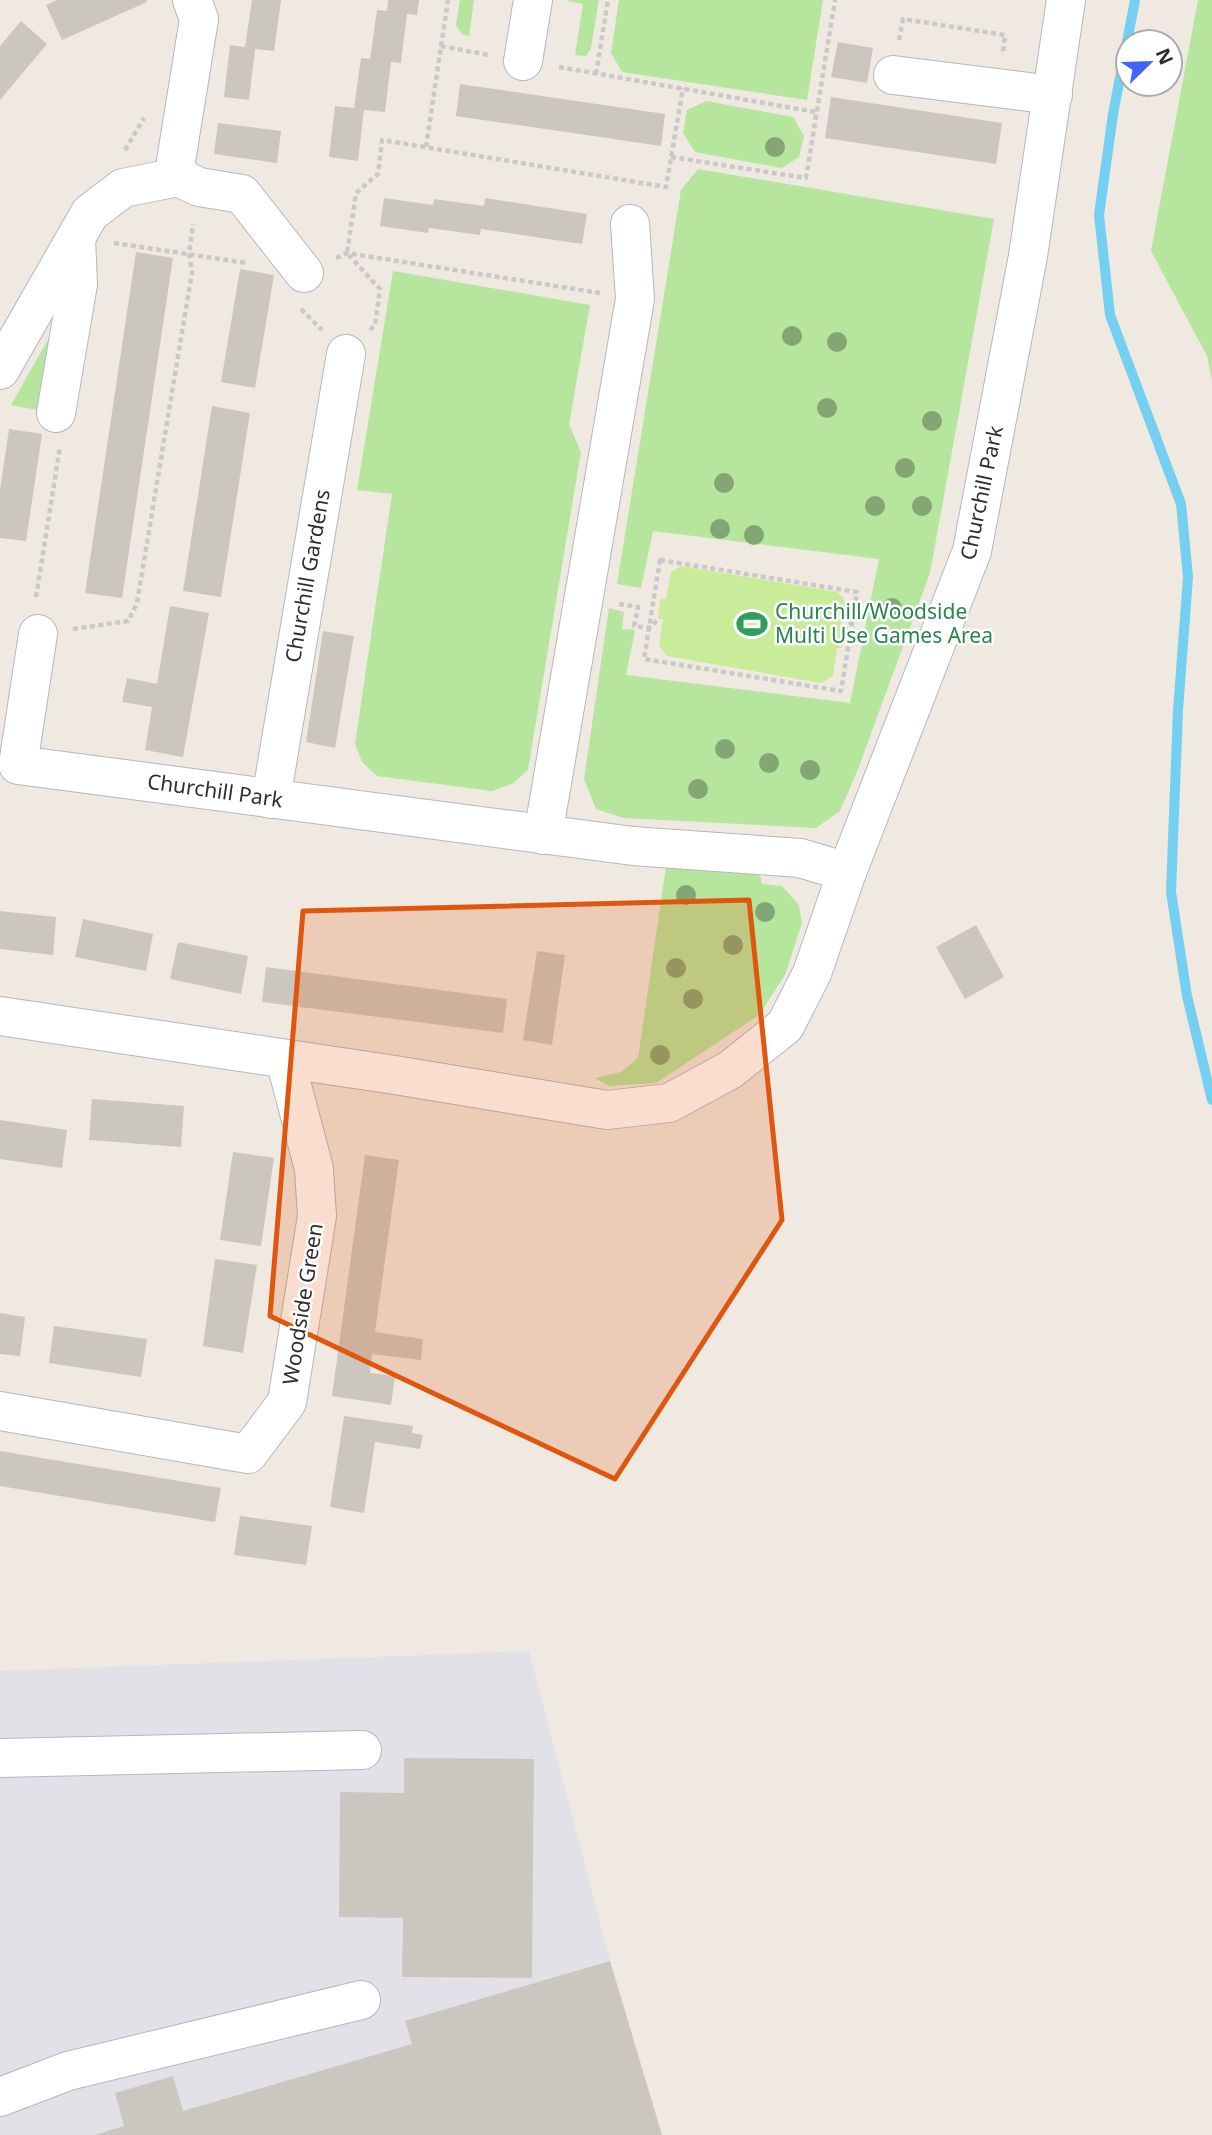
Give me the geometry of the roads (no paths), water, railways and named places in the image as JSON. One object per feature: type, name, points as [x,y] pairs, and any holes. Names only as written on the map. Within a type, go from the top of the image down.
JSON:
[{"type":"street","points":[[188,182],[176,161],[199,19],[192,0]]},
{"type":"street","points":[[523,61],[533,0]]},
{"type":"street","name":"Churchill Park","points":[[285,1059],[607,1110],[669,1103],[730,1070],[785,1026],[812,973],[847,872],[972,551],[1028,256],[1066,0]]},
{"type":"street","points":[[894,75],[1053,95]]},
{"type":"street","points":[[0,370],[90,213],[123,188],[188,182],[242,194],[304,273]]},
{"type":"street","points":[[543,835],[635,299],[630,224]]},
{"type":"street","points":[[56,413],[78,284],[76,238]]},
{"type":"street","name":"Churchill Gardens","points":[[271,799],[346,354]]},
{"type":"street","name":"Churchill Park","points":[[38,634],[18,765],[632,846],[800,858],[847,872]]},
{"type":"street","points":[[0,1016],[285,1059]]},
{"type":"street","name":"Woodside Green","points":[[0,1411],[248,1454],[287,1402],[317,1216],[314,1169],[285,1059]]},
{"type":"street","points":[[0,1758],[362,1750]]},
{"type":"street","points":[[0,2097],[68,2070],[361,2000]]},
{"type":"waterway","points":[[1135,0],[1113,114],[1099,215],[1110,315],[1181,504],[1188,577],[1178,710],[1171,892],[1187,996],[1212,1100]]},
{"type":"place","name":"Churchill/Woodside Multi Use Games Area","points":[[752,624]]}]
